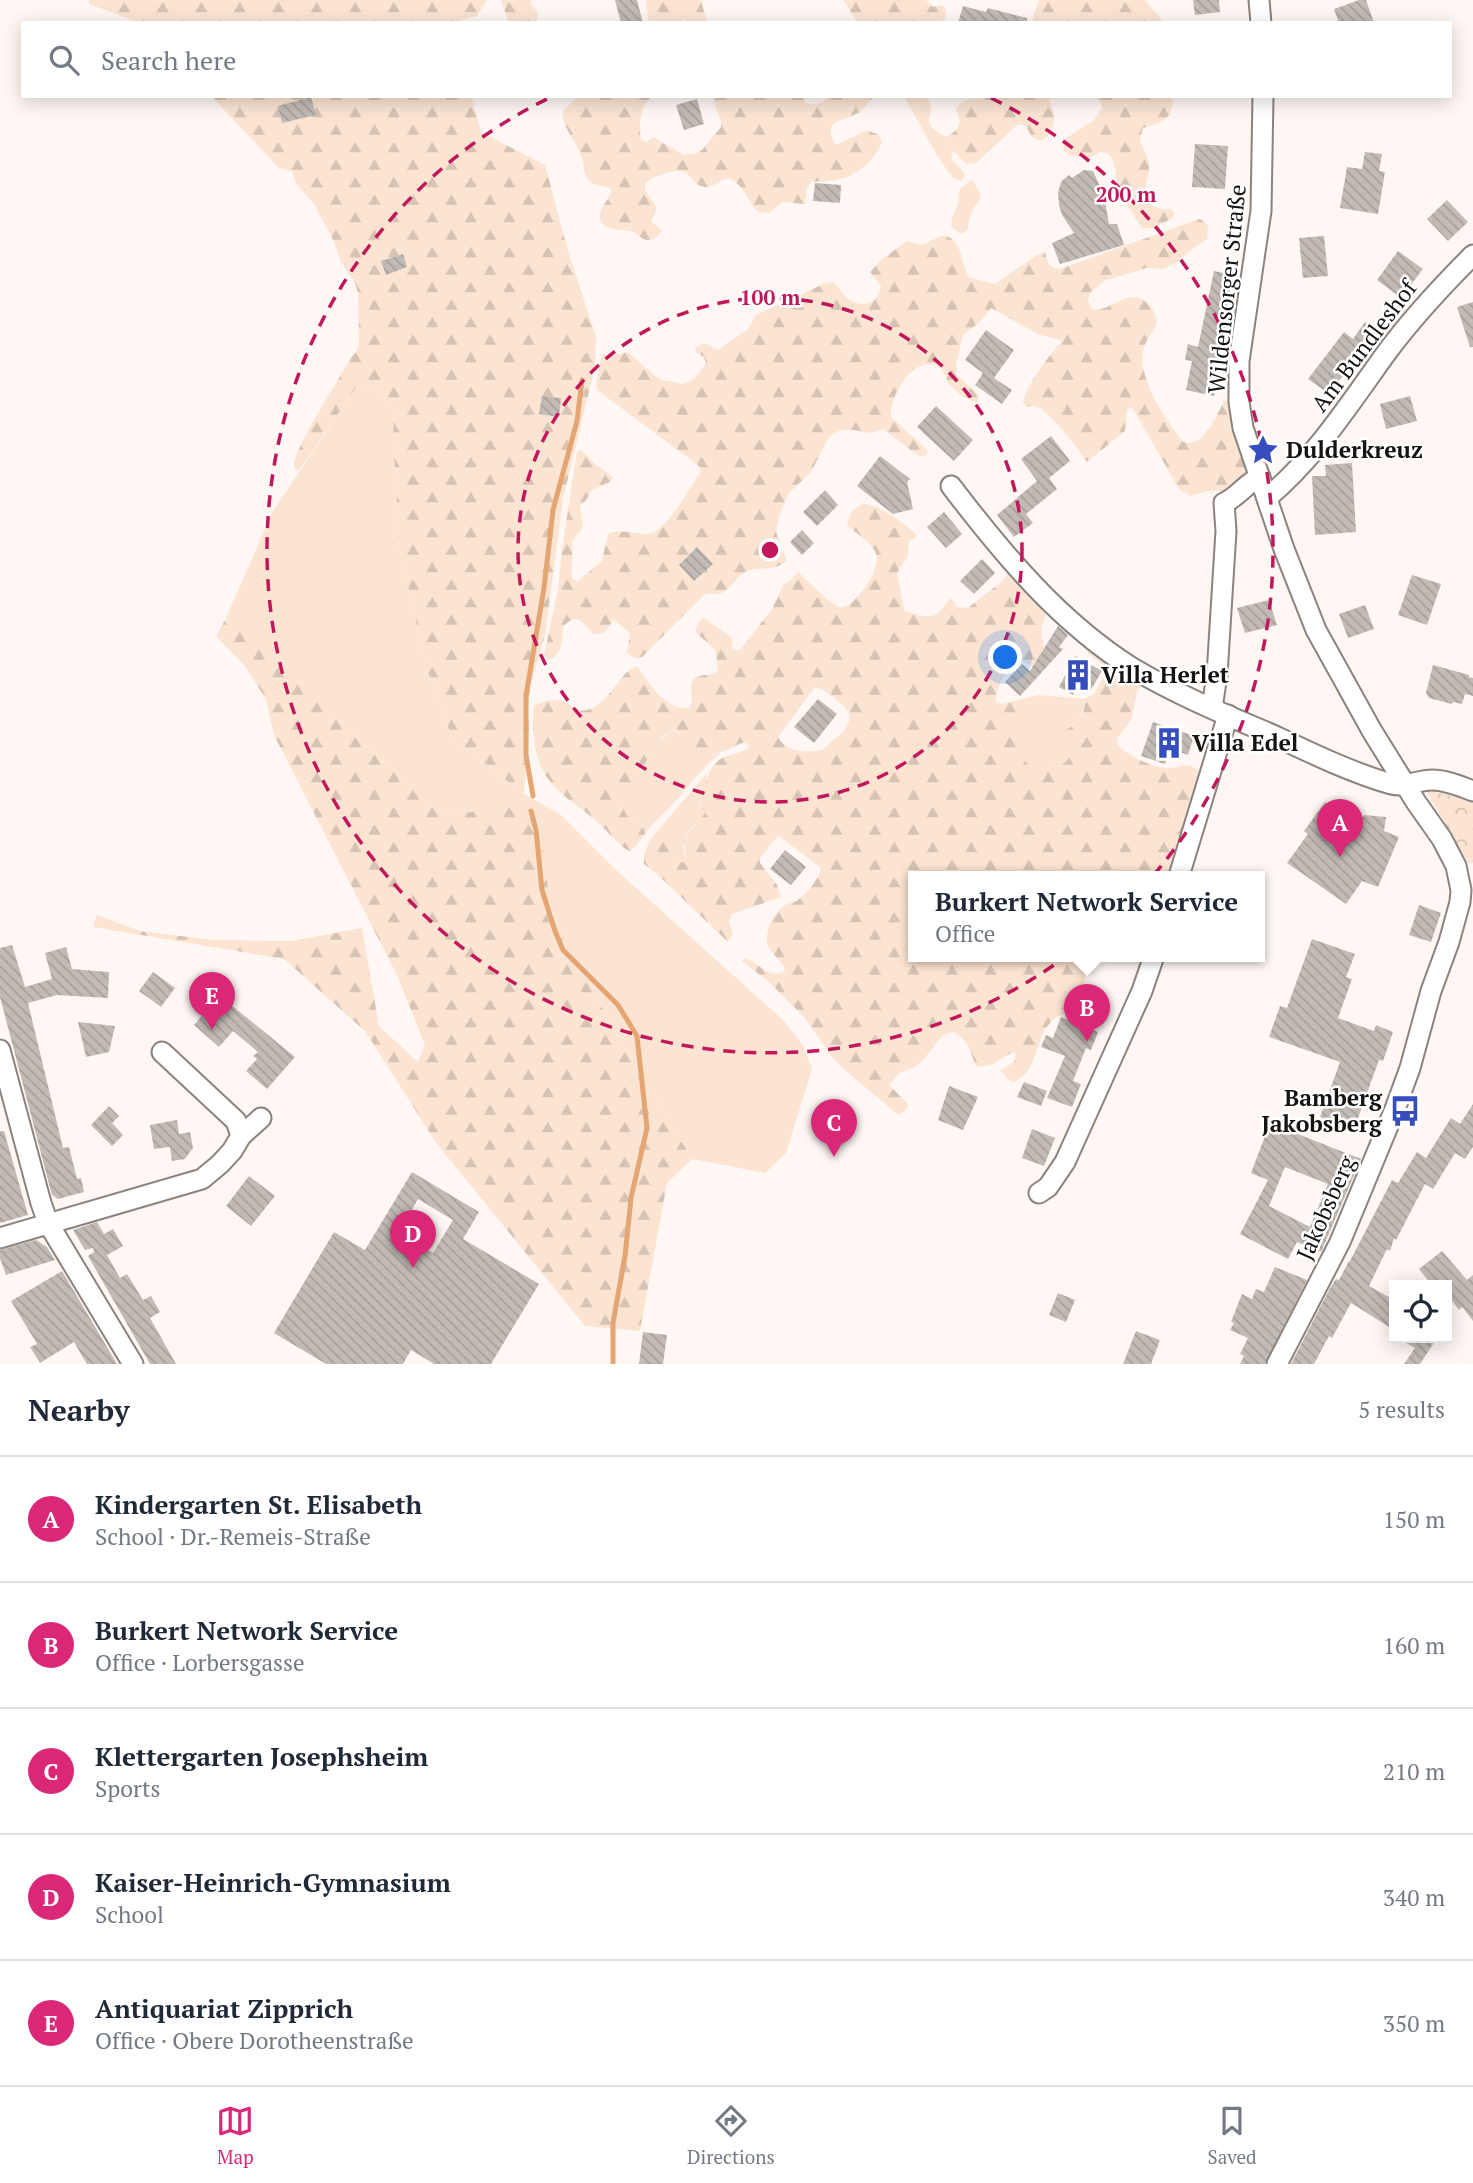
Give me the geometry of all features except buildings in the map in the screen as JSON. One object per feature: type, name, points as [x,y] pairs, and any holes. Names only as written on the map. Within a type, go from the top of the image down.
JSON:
[{"type":"street","points":[[1259,0],[1261,21]]},
{"type":"street","name":"Wildensorger Straße","points":[[1263,98],[1261,211],[1247,298],[1238,380],[1243,428],[1284,549],[1316,630],[1355,702],[1452,857],[1460,880],[1460,901],[1410,1068]]},
{"type":"street","name":"Am Bundleshof","points":[[1267,498],[1318,446],[1425,305],[1473,255]]},
{"type":"street","points":[[1180,871],[1220,712],[1217,675],[1225,544],[1224,503],[1231,500],[1248,482],[1260,477]]},
{"type":"street","points":[[951,486],[1004,553],[1058,609],[1133,668],[1220,712],[1391,784],[1406,785],[1434,780],[1473,790]]},
{"type":"street","points":[[1039,1193],[1048,1187],[1065,1163],[1137,1003],[1152,962]]},
{"type":"street","points":[[0,1050],[48,1223],[133,1364]]},
{"type":"street","points":[[162,1052],[236,1121],[241,1136]]},
{"type":"street","name":"Jakobsberg","points":[[1277,1364],[1340,1242],[1410,1068]]},
{"type":"street","points":[[0,1238],[202,1179],[220,1164],[241,1136],[261,1118]]},
{"type":"green space","points":[[89,0],[487,0],[477,16],[459,21],[136,21],[89,4]]},
{"type":"green space","points":[[501,0],[531,0],[538,13],[536,21],[508,21]]},
{"type":"green space","points":[[646,0],[701,0],[706,21],[684,19],[649,21]]},
{"type":"green space","points":[[843,0],[926,0],[933,7],[941,5],[945,8],[946,16],[942,21],[857,21]]},
{"type":"green space","points":[[1039,0],[1145,0],[1162,21],[1032,21]]},
{"type":"green space","points":[[213,98],[472,98],[481,132],[545,165],[567,248],[596,337],[595,367],[563,499],[545,635],[530,688],[524,794],[453,740],[427,670],[400,551],[393,441],[394,411],[380,390],[358,385],[305,462],[298,471],[294,468],[295,459],[308,431],[359,344],[358,293],[314,204],[297,185],[292,171],[279,168]]},
{"type":"green space","points":[[576,98],[650,98],[645,105],[640,122],[641,140],[647,142],[653,137],[684,155],[702,150],[721,127],[713,98],[803,98],[806,103],[819,104],[827,98],[873,98],[860,111],[832,125],[831,136],[835,144],[838,144],[867,130],[877,134],[882,141],[876,154],[860,170],[837,180],[811,182],[807,187],[805,204],[782,202],[769,213],[758,212],[741,188],[730,179],[708,187],[697,184],[681,171],[654,177],[645,184],[645,190],[657,208],[651,222],[662,230],[656,238],[647,241],[633,232],[603,225],[600,215],[611,189],[592,183],[587,178],[580,151],[567,128],[563,111]]},
{"type":"green space","points":[[905,98],[926,98],[931,108],[932,127],[947,137],[946,143],[953,151],[951,159],[965,176],[961,181],[953,178]]},
{"type":"green space","points":[[1050,98],[1054,116],[1053,126],[1047,137],[1039,140],[1034,139],[1027,127],[1021,124],[1016,126],[976,163],[966,164],[945,139],[956,130],[960,122],[956,109],[968,100]]},
{"type":"green space","points":[[1096,98],[1171,98],[1173,101],[1170,115],[1157,124],[1143,128],[1140,139],[1149,165],[1147,199],[1156,208],[1171,209],[1174,212],[1173,218],[1153,228],[1142,228],[1119,193],[1113,159],[1107,153],[1100,152],[1089,158],[1069,155],[1064,150],[1065,139],[1094,120],[1102,108],[1101,102]]},
{"type":"green space","points":[[972,180],[980,197],[969,218],[968,229],[959,233],[951,226],[952,219],[960,189]]},
{"type":"green space","points":[[1199,219],[1208,226],[1207,239],[1177,262],[1164,269],[1146,268],[1104,281],[1090,293],[1088,301],[1093,310],[1134,297],[1140,298],[1152,308],[1157,321],[1143,351],[1145,375],[1155,400],[1183,442],[1191,443],[1204,436],[1224,401],[1230,401],[1252,464],[1241,482],[1230,491],[1208,491],[1190,496],[1179,489],[1132,407],[1127,410],[1125,431],[1087,462],[1050,417],[1038,407],[1027,407],[1023,402],[1034,378],[1062,341],[1038,334],[991,308],[980,322],[963,335],[956,365],[957,375],[979,396],[978,402],[956,391],[948,383],[943,371],[935,365],[926,364],[910,373],[898,390],[891,417],[926,449],[927,455],[916,454],[883,429],[870,433],[840,430],[829,437],[811,472],[789,493],[779,516],[776,532],[787,561],[774,567],[746,572],[722,593],[704,595],[642,657],[635,658],[627,653],[630,633],[614,620],[604,633],[594,634],[577,619],[563,627],[561,646],[557,654],[549,660],[544,656],[558,589],[577,452],[582,451],[613,478],[592,490],[580,506],[583,523],[572,542],[572,578],[577,582],[602,561],[608,534],[646,534],[661,527],[676,510],[701,469],[597,390],[602,354],[609,356],[628,352],[655,376],[683,384],[695,378],[706,363],[695,348],[704,343],[718,350],[748,329],[756,315],[826,283],[833,282],[846,297],[859,304],[873,301],[881,286],[870,272],[881,260],[907,241],[922,245],[947,236],[957,244],[970,278],[995,284],[1045,252],[1050,265],[1060,269]]},
{"type":"green space","points":[[358,385],[380,390],[394,411],[393,441],[400,551],[427,670],[453,740],[524,794],[561,815],[615,869],[783,1020],[803,1045],[812,1069],[786,1153],[765,1173],[692,1159],[568,951],[550,906],[540,831],[505,805],[454,816],[426,802],[326,709],[270,643],[226,618],[273,511]]},
{"type":"green space","points":[[862,504],[869,505],[884,511],[917,536],[909,542],[907,558],[897,573],[904,610],[919,616],[932,616],[951,598],[957,607],[968,608],[1000,583],[1014,567],[1051,607],[1044,619],[1042,630],[1048,655],[1033,667],[1016,660],[1002,679],[995,701],[1002,704],[1038,695],[1043,704],[1026,721],[1022,733],[1022,747],[1028,765],[1050,768],[1061,765],[1070,757],[1060,746],[1059,736],[1079,720],[1085,699],[1094,694],[1107,671],[1086,651],[1084,641],[1143,683],[1137,692],[1131,720],[1117,739],[1118,746],[1154,766],[1169,768],[1189,765],[1199,771],[1201,778],[1175,871],[908,871],[908,962],[1085,962],[1086,973],[1083,987],[1074,1003],[1047,1027],[1028,1071],[1022,1077],[1013,1082],[1002,1072],[997,1073],[1014,1062],[1016,1054],[1013,1052],[991,1065],[976,1067],[965,1042],[952,1032],[942,1036],[923,1060],[915,1067],[899,1073],[889,1085],[908,1104],[906,1110],[900,1114],[844,1069],[831,1056],[805,1018],[770,983],[742,961],[744,958],[749,960],[774,974],[785,971],[767,944],[767,933],[781,909],[796,902],[808,891],[819,876],[820,867],[779,836],[776,838],[760,858],[760,863],[777,885],[781,897],[732,914],[729,921],[733,934],[728,942],[644,864],[646,850],[652,838],[671,815],[676,814],[680,820],[668,855],[678,863],[684,862],[686,855],[683,840],[705,813],[697,797],[711,770],[719,760],[744,751],[748,745],[744,742],[712,754],[692,747],[676,731],[663,736],[634,781],[623,804],[628,816],[644,829],[645,834],[629,851],[553,785],[541,766],[534,738],[535,705],[559,700],[581,710],[595,707],[608,696],[629,670],[636,666],[666,701],[681,708],[689,708],[693,679],[714,674],[717,668],[715,649],[695,632],[698,623],[704,618],[731,637],[733,650],[740,650],[772,609],[783,585],[798,572],[839,607],[850,604],[867,585],[877,561],[872,546],[849,527],[847,522],[853,510]],"holes":[[[815,687],[831,695],[846,709],[849,716],[846,728],[822,750],[803,751],[786,746],[778,737]]]},
{"type":"green space","points":[[226,618],[270,642],[326,709],[426,802],[454,816],[505,804],[541,831],[550,906],[568,951],[692,1159],[667,1183],[640,1331],[585,1326],[437,1144],[365,1031],[284,959],[93,927],[97,915],[140,931],[213,940],[293,941],[362,928],[379,1026],[418,1062],[425,1045],[397,975],[274,735],[266,699],[245,666],[216,636]]},
{"type":"green space","points":[[1038,695],[1085,699],[1083,712],[1078,720],[1061,734],[1070,757],[1064,764],[1054,767],[1038,768],[1028,765],[1022,750],[1024,726],[1039,704],[1041,699]]},
{"type":"green space","points":[[672,731],[713,755],[721,752],[645,834],[644,829],[624,811],[623,803],[627,791],[658,742]]},
{"type":"green space","points":[[707,773],[698,802],[704,809],[704,817],[685,837],[685,859],[684,862],[678,863],[668,855],[679,824],[676,815],[671,815]]},
{"type":"green space","points":[[1425,789],[1473,802],[1473,863],[1469,864]]},
{"type":"waterway","points":[[533,796],[526,755],[526,696],[544,588],[553,510],[577,421],[582,380]]},
{"type":"waterway","points":[[531,811],[536,830],[542,890],[563,950],[618,1005],[637,1036],[647,1128],[631,1198],[625,1256],[613,1323],[613,1364]]},
{"type":"place","name":"Dulderkreuz","points":[[1263,450]]},
{"type":"place","name":"Villa Herlet","points":[[1078,675]]},
{"type":"place","name":"Villa Edel","points":[[1169,743]]},
{"type":"place","name":"Kindergarten St. Elisabeth","points":[[1340,857]]},
{"type":"place","name":"Antiquariat Zipprich","points":[[212,1030]]},
{"type":"place","name":"Burkert Network Service","points":[[1087,1042]]},
{"type":"place","name":"Bamberg Jakobsberg","points":[[1405,1111]]},
{"type":"place","name":"Klettergarten Josephsheim","points":[[834,1157]]},
{"type":"place","name":"Kaiser-Heinrich-Gymnasium","points":[[413,1268]]}]
